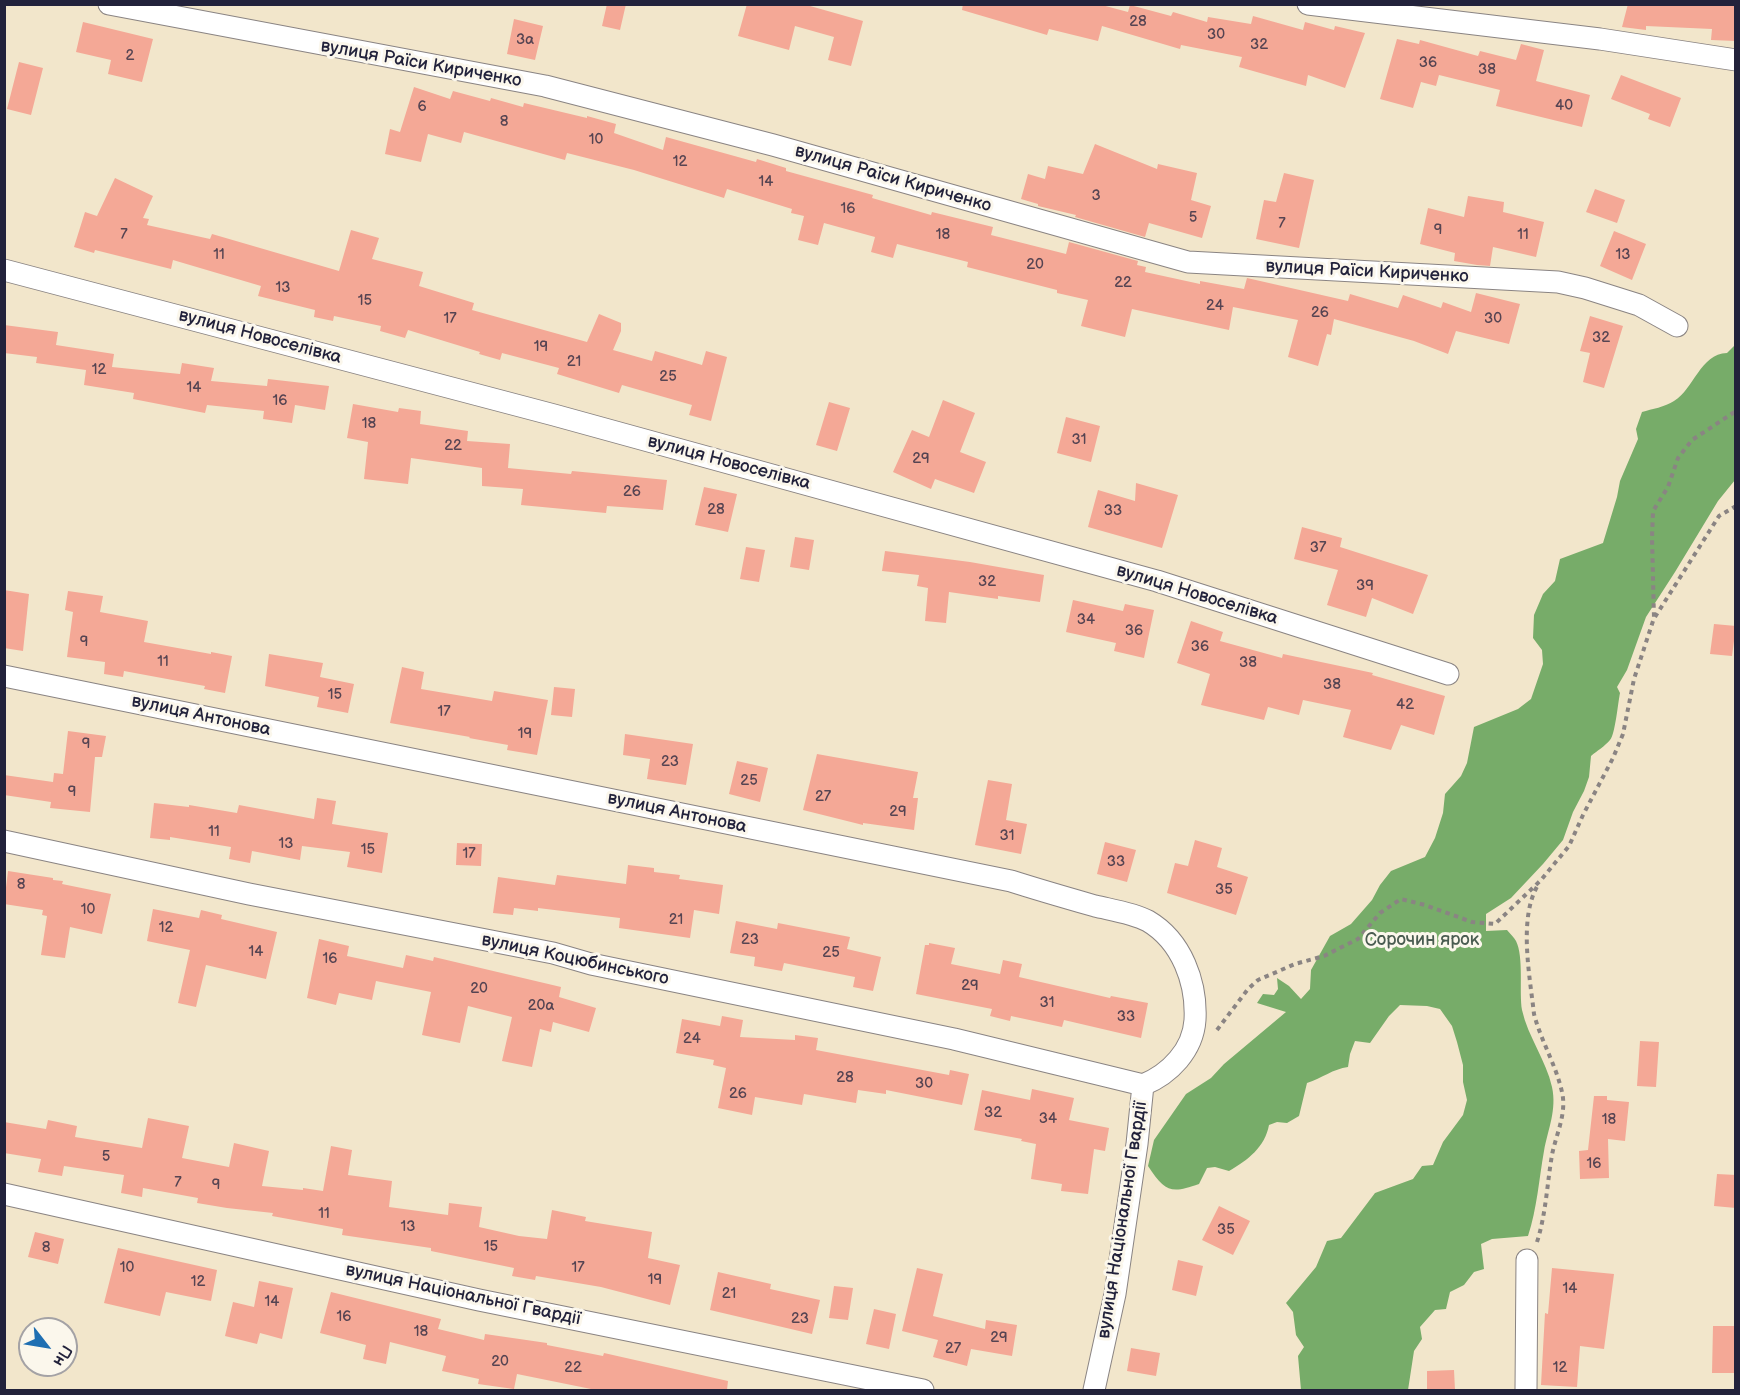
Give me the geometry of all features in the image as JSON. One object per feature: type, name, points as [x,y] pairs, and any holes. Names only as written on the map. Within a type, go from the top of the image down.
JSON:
[{"type":"street","name":"вулиця Раїси Кириченко","points":[[109,4],[545,86],[773,145],[1188,262],[1558,282],[1630,302],[1677,326]]},
{"type":"street","points":[[1308,4],[1600,39],[1736,60]]},
{"type":"street","name":"вулиця Новоселівка","points":[[4,270],[531,409],[1145,578],[1448,674]]},
{"type":"street","name":"вулиця Антонова","points":[[4,676],[1011,881],[1049,894],[1137,917],[1160,929],[1169,938],[1181,956],[1196,1005],[1194,1026],[1188,1046],[1176,1063],[1158,1079],[1143,1085]]},
{"type":"street","name":"вулиця Коцюбинського","points":[[4,841],[249,894],[542,951],[591,964],[896,1027],[1143,1085]]},
{"type":"street","name":"вулиця Національної Гвардії","points":[[1094,1390],[1115,1294],[1137,1144],[1143,1085]]},
{"type":"street","name":"вулиця Національної Гвардії","points":[[4,1194],[468,1298],[923,1390]]},
{"type":"street","points":[[1526,1390],[1527,1260]]},
{"type":"path","points":[[1654,618],[1653,511],[1668,487],[1678,458],[1692,440],[1736,411]]},
{"type":"path","points":[[1527,1260],[1543,1226],[1551,1163],[1562,1121],[1564,1103],[1555,1068],[1537,1028],[1526,932],[1532,894],[1569,846],[1613,758],[1623,734],[1634,680],[1654,618],[1719,516],[1736,506]]},
{"type":"path","points":[[1213,1033],[1258,980],[1295,964],[1324,956],[1358,939],[1380,913],[1401,899],[1472,922],[1495,924],[1541,880]]},
{"type":"green space","name":"Сорочин ярок","points":[[1735,345],[1735,480],[1718,501],[1646,617],[1627,670],[1617,687],[1620,693],[1612,737],[1591,756],[1589,777],[1563,840],[1511,898],[1486,914],[1486,931],[1507,930],[1516,941],[1521,965],[1522,1010],[1552,1087],[1551,1119],[1534,1215],[1528,1236],[1492,1239],[1481,1244],[1484,1269],[1474,1272],[1464,1285],[1450,1292],[1446,1309],[1435,1310],[1420,1327],[1422,1339],[1414,1351],[1408,1390],[1301,1390],[1298,1356],[1304,1347],[1296,1335],[1293,1312],[1286,1303],[1316,1267],[1327,1241],[1341,1238],[1375,1193],[1413,1179],[1422,1166],[1433,1165],[1443,1142],[1463,1115],[1467,1100],[1463,1082],[1463,1065],[1452,1026],[1440,1009],[1400,1005],[1389,1016],[1370,1043],[1355,1041],[1348,1067],[1307,1083],[1299,1116],[1287,1123],[1277,1122],[1269,1125],[1264,1140],[1249,1157],[1229,1171],[1215,1167],[1207,1168],[1199,1184],[1175,1190],[1164,1186],[1148,1166],[1154,1140],[1186,1094],[1211,1078],[1224,1064],[1286,1012],[1257,1003],[1263,994],[1274,995],[1278,989],[1277,978],[1289,986],[1301,999],[1310,989],[1311,970],[1330,936],[1351,924],[1372,900],[1391,871],[1425,857],[1435,838],[1443,813],[1445,794],[1461,776],[1467,763],[1474,727],[1518,709],[1531,699],[1543,664],[1542,650],[1533,638],[1534,615],[1543,594],[1555,581],[1560,559],[1603,543],[1620,481],[1638,439],[1636,429],[1642,412],[1663,406],[1681,396],[1710,359],[1727,353]]},
{"type":"building","points":[[607,4],[626,4],[620,30],[602,26]]},
{"type":"building","points":[[747,4],[803,4],[863,21],[851,66],[828,60],[834,37],[795,26],[789,50],[738,36]]},
{"type":"building","points":[[963,4],[1098,4],[1128,12],[1130,5],[1171,16],[1173,12],[1207,22],[1208,17],[1251,24],[1253,16],[1303,30],[1305,22],[1334,30],[1335,26],[1365,33],[1345,88],[1308,75],[1306,86],[1239,67],[1242,57],[1181,45],[1180,49],[1102,26],[1098,41],[1049,29],[1047,35],[962,10]]},
{"type":"building","points":[[1628,4],[1736,4],[1736,41],[1711,40],[1712,29],[1646,26],[1646,30],[1622,27]]},
{"type":"building","points":[[514,19],[543,26],[535,60],[507,54]]},
{"type":"building","points":[[83,22],[153,39],[142,82],[108,74],[111,60],[76,52]]},
{"type":"building","points":[[1397,39],[1419,44],[1420,40],[1478,56],[1480,51],[1516,60],[1521,44],[1544,50],[1536,81],[1590,95],[1582,127],[1496,106],[1500,90],[1439,75],[1436,86],[1421,82],[1413,108],[1380,99]]},
{"type":"building","points":[[19,62],[43,68],[31,115],[7,109]]},
{"type":"building","points":[[1621,75],[1681,98],[1670,127],[1648,119],[1650,114],[1611,99]]},
{"type":"building","points":[[414,87],[450,99],[453,91],[490,101],[491,98],[523,107],[524,103],[587,118],[587,116],[616,124],[614,133],[663,150],[666,137],[756,162],[757,159],[786,168],[786,171],[873,195],[872,198],[931,215],[932,212],[993,227],[991,235],[1066,254],[1069,242],[1138,261],[1137,265],[1146,267],[1145,272],[1200,284],[1200,281],[1244,289],[1247,278],[1348,301],[1350,294],[1398,308],[1403,295],[1441,308],[1443,302],[1471,312],[1476,293],[1520,304],[1509,344],[1456,331],[1448,354],[1414,341],[1334,319],[1331,335],[1327,334],[1318,366],[1288,357],[1298,320],[1233,307],[1229,330],[1132,309],[1125,337],[1081,326],[1088,300],[967,267],[968,262],[897,244],[893,258],[871,252],[875,237],[824,223],[818,245],[798,240],[804,216],[791,213],[792,209],[727,189],[724,198],[634,170],[567,153],[565,160],[464,132],[461,143],[428,134],[421,162],[385,154],[390,129],[400,132]]},
{"type":"building","points":[[1095,144],[1157,169],[1158,164],[1197,173],[1191,200],[1211,206],[1202,238],[1149,223],[1145,237],[1021,199],[1028,174],[1045,179],[1048,166],[1083,174]]},
{"type":"building","points":[[1284,173],[1314,180],[1299,248],[1256,239],[1264,200],[1276,202]]},
{"type":"building","points":[[115,178],[153,196],[143,218],[149,219],[147,225],[210,239],[212,234],[339,271],[351,230],[379,238],[372,259],[423,272],[419,286],[474,303],[472,310],[587,342],[599,314],[621,323],[621,331],[613,350],[652,361],[655,351],[702,365],[706,351],[727,357],[711,421],[689,415],[692,405],[622,385],[619,393],[557,374],[559,368],[502,353],[500,360],[408,330],[405,338],[380,331],[381,326],[334,316],[333,321],[314,317],[315,310],[258,296],[261,286],[173,260],[171,269],[74,247],[85,212],[97,216]]},
{"type":"building","points":[[1595,189],[1625,200],[1617,223],[1586,212]]},
{"type":"building","points":[[1468,196],[1504,202],[1503,212],[1544,222],[1536,257],[1493,247],[1490,266],[1477,265],[1454,261],[1455,253],[1420,244],[1428,208],[1464,217]]},
{"type":"building","points":[[1614,231],[1646,244],[1632,280],[1600,266]]},
{"type":"building","points":[[1590,316],[1623,326],[1604,388],[1583,382],[1590,353],[1580,351]]},
{"type":"building","points":[[4,325],[58,332],[56,345],[114,354],[112,367],[180,374],[182,363],[214,368],[211,381],[267,386],[268,379],[329,386],[325,410],[295,405],[292,423],[263,419],[264,411],[207,405],[205,413],[133,399],[134,393],[84,385],[86,370],[36,363],[37,357],[4,353]]},
{"type":"building","points":[[943,400],[975,413],[960,452],[986,462],[974,493],[935,479],[931,489],[893,472],[912,430],[929,437]]},
{"type":"building","points":[[829,402],[850,408],[837,451],[816,445]]},
{"type":"building","points":[[353,404],[398,412],[399,408],[421,411],[420,424],[468,431],[467,441],[510,444],[508,468],[571,474],[572,471],[667,480],[663,510],[607,506],[606,513],[521,505],[523,489],[482,486],[482,468],[411,458],[408,484],[364,479],[368,442],[347,438]]},
{"type":"building","points":[[1066,417],[1100,426],[1091,462],[1057,453]]},
{"type":"building","points":[[1136,483],[1178,495],[1162,548],[1088,527],[1098,490],[1135,501]]},
{"type":"building","points":[[704,487],[737,494],[728,532],[695,525]]},
{"type":"building","points":[[1302,527],[1342,538],[1340,547],[1428,575],[1413,614],[1372,598],[1366,617],[1327,605],[1338,570],[1294,559]]},
{"type":"building","points":[[795,537],[814,540],[809,570],[790,567]]},
{"type":"building","points":[[746,547],[765,550],[759,582],[740,579]]},
{"type":"building","points":[[885,551],[970,562],[1044,575],[1040,602],[949,592],[946,623],[925,621],[928,588],[917,586],[919,575],[882,571]]},
{"type":"building","points":[[4,590],[29,594],[23,651],[4,648]]},
{"type":"building","points":[[68,591],[103,596],[100,612],[148,621],[144,642],[232,656],[225,693],[204,689],[205,686],[124,671],[123,677],[104,674],[105,662],[67,657],[73,612],[65,610]]},
{"type":"building","points":[[1073,600],[1123,611],[1125,604],[1154,610],[1144,658],[1114,651],[1116,643],[1066,632]]},
{"type":"building","points":[[1191,621],[1223,632],[1220,641],[1282,658],[1283,654],[1373,673],[1372,675],[1445,696],[1434,735],[1401,725],[1391,750],[1343,737],[1351,710],[1303,700],[1299,715],[1268,707],[1264,720],[1201,705],[1210,674],[1177,663]]},
{"type":"building","points":[[1714,624],[1736,626],[1732,656],[1710,654]]},
{"type":"building","points":[[269,654],[323,663],[320,677],[354,684],[348,713],[317,707],[319,697],[265,686]]},
{"type":"building","points":[[402,667],[424,672],[421,689],[492,701],[494,691],[548,700],[537,755],[507,750],[508,745],[390,723]]},
{"type":"building","points":[[554,687],[575,689],[572,717],[551,715]]},
{"type":"building","points":[[68,731],[106,736],[102,757],[95,757],[90,812],[50,808],[51,802],[4,795],[4,775],[53,782],[54,773],[63,774]]},
{"type":"building","points":[[625,734],[693,744],[686,785],[647,779],[650,759],[623,755]]},
{"type":"building","points":[[817,754],[918,772],[913,798],[918,798],[914,830],[863,823],[863,825],[803,810]]},
{"type":"building","points":[[737,761],[768,768],[760,802],[729,794]]},
{"type":"building","points":[[988,780],[1012,784],[1006,820],[1027,824],[1021,854],[975,845]]},
{"type":"building","points":[[317,798],[336,801],[332,824],[388,833],[382,873],[347,867],[350,852],[302,846],[300,860],[252,851],[250,863],[229,859],[231,847],[170,837],[170,840],[150,838],[154,803],[189,807],[189,805],[237,813],[239,805],[314,819]]},
{"type":"building","points":[[1195,840],[1222,848],[1217,867],[1248,877],[1236,915],[1167,893],[1175,863],[1188,866]]},
{"type":"building","points":[[1105,842],[1136,850],[1127,882],[1097,874]]},
{"type":"building","points":[[457,843],[482,844],[481,866],[456,865]]},
{"type":"building","points":[[628,865],[654,868],[654,872],[680,875],[679,879],[723,885],[719,914],[694,910],[690,938],[619,928],[620,918],[538,908],[538,911],[514,908],[513,915],[493,913],[498,877],[555,885],[557,875],[626,884]]},
{"type":"building","points":[[8,871],[53,878],[53,880],[63,881],[62,884],[111,894],[102,934],[70,927],[65,958],[41,955],[47,916],[42,915],[43,910],[4,904]]},
{"type":"building","points":[[153,909],[199,918],[201,910],[222,915],[221,919],[277,932],[266,979],[206,965],[196,1007],[178,1003],[190,950],[147,941]]},
{"type":"building","points":[[736,921],[777,929],[778,923],[850,937],[847,949],[881,957],[873,991],[853,987],[855,977],[784,963],[782,971],[754,966],[755,957],[730,953]]},
{"type":"building","points":[[319,939],[349,946],[347,956],[403,968],[406,955],[433,961],[434,957],[561,987],[559,997],[596,1008],[589,1032],[553,1022],[551,1032],[540,1029],[532,1067],[502,1061],[512,1017],[468,1006],[460,1043],[422,1035],[431,992],[376,981],[372,1000],[339,993],[336,1005],[307,998]]},
{"type":"building","points":[[929,943],[955,948],[951,964],[1000,974],[1003,960],[1022,964],[1019,977],[1110,998],[1111,996],[1148,1003],[1141,1038],[1064,1020],[1062,1027],[1011,1016],[1010,1021],[990,1016],[992,1009],[916,994],[925,945]]},
{"type":"building","points":[[722,1016],[743,1020],[740,1037],[795,1040],[795,1035],[818,1038],[816,1050],[949,1075],[950,1070],[969,1074],[962,1105],[886,1090],[886,1094],[858,1090],[856,1103],[804,1094],[802,1105],[755,1097],[752,1115],[718,1108],[726,1068],[713,1065],[714,1060],[676,1053],[682,1019],[720,1026]]},
{"type":"building","points":[[1640,1041],[1659,1042],[1656,1087],[1637,1086]]},
{"type":"building","points":[[1032,1089],[1074,1098],[1069,1120],[1109,1128],[1105,1151],[1094,1149],[1088,1194],[1061,1191],[1062,1184],[1031,1179],[1036,1144],[974,1130],[982,1090],[1030,1100]]},
{"type":"building","points":[[1594,1096],[1607,1096],[1607,1100],[1629,1102],[1625,1141],[1608,1139],[1609,1178],[1580,1179],[1579,1151],[1588,1150]]},
{"type":"building","points":[[148,1118],[189,1126],[182,1158],[229,1167],[234,1143],[269,1151],[262,1186],[323,1191],[331,1146],[352,1150],[348,1175],[392,1181],[389,1207],[448,1215],[449,1203],[482,1207],[479,1227],[519,1236],[547,1239],[552,1210],[586,1217],[585,1221],[652,1232],[648,1258],[680,1265],[670,1305],[601,1287],[536,1276],[535,1280],[512,1276],[514,1268],[431,1251],[431,1248],[342,1235],[343,1229],[272,1216],[273,1213],[197,1203],[198,1198],[143,1188],[142,1197],[121,1193],[124,1175],[64,1166],[62,1176],[38,1172],[41,1159],[4,1153],[4,1122],[46,1129],[48,1120],[77,1126],[75,1137],[142,1148]]},
{"type":"building","points":[[1717,1174],[1736,1175],[1736,1208],[1714,1206]]},
{"type":"building","points":[[1219,1206],[1250,1221],[1233,1255],[1202,1240]]},
{"type":"building","points":[[35,1232],[64,1239],[58,1264],[28,1257]]},
{"type":"building","points":[[118,1248],[217,1270],[211,1301],[166,1292],[160,1316],[104,1303]]},
{"type":"building","points":[[1178,1260],[1203,1266],[1196,1296],[1172,1290]]},
{"type":"building","points":[[917,1268],[943,1274],[933,1316],[985,1329],[986,1320],[1017,1325],[1012,1356],[971,1349],[967,1366],[933,1357],[938,1340],[902,1331]]},
{"type":"building","points":[[1552,1268],[1614,1274],[1604,1349],[1580,1346],[1577,1387],[1541,1385],[1545,1313],[1548,1314]]},
{"type":"building","points":[[718,1272],[771,1284],[770,1289],[820,1300],[812,1334],[710,1310]]},
{"type":"building","points":[[259,1281],[293,1288],[282,1339],[260,1333],[257,1344],[225,1336],[233,1302],[254,1307]]},
{"type":"building","points":[[834,1286],[853,1288],[848,1320],[829,1318]]},
{"type":"building","points":[[331,1292],[441,1319],[438,1329],[484,1340],[485,1334],[547,1343],[547,1345],[603,1356],[604,1353],[728,1381],[727,1390],[596,1390],[517,1374],[514,1389],[478,1384],[479,1379],[442,1371],[446,1356],[390,1342],[386,1364],[363,1359],[366,1345],[320,1333]]},
{"type":"building","points":[[874,1309],[896,1314],[889,1349],[866,1344]]},
{"type":"building","points":[[1713,1326],[1734,1326],[1734,1373],[1712,1373]]},
{"type":"building","points":[[1131,1348],[1160,1353],[1156,1376],[1127,1371]]},
{"type":"building","points":[[1454,1370],[1455,1390],[1427,1390],[1427,1371]]}]
